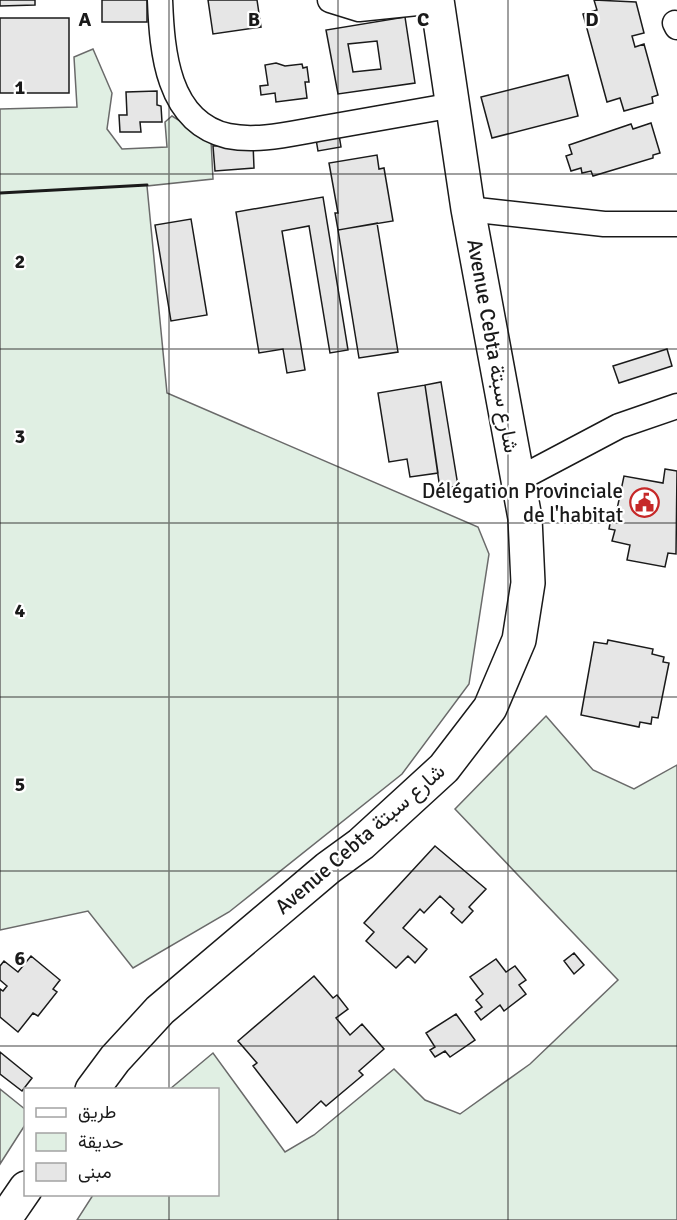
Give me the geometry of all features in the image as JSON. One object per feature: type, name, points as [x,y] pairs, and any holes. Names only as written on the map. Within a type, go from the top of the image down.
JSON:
[{"type":"street","points":[[160,0],[162,49],[173,86],[186,111],[204,127],[216,132],[240,137],[280,136],[454,105]]},
{"type":"street","points":[[330,0],[358,9],[437,1]]},
{"type":"street","name":"Avenue Cebta شارع سبتة","points":[[93,1088],[115,1059],[160,1010],[328,868],[361,844],[444,768],[490,708],[519,640],[526,599],[525,518],[468,209],[437,1]]},
{"type":"street","points":[[468,209],[604,224],[677,224]]},
{"type":"street","points":[[517,480],[619,426],[677,406]]},
{"type":"street","points":[[4,1220],[24,1191]]},
{"type":"green space","points":[[93,49],[112,93],[107,129],[122,149],[167,147],[165,122],[172,116],[211,140],[213,179],[147,186],[167,393],[478,527],[489,554],[469,684],[402,774],[229,912],[133,968],[88,911],[0,930],[0,109],[77,107],[74,57]]},
{"type":"green space","points":[[546,716],[593,770],[634,789],[677,765],[677,1220],[77,1220],[92,1196],[219,1196],[219,1088],[171,1088],[213,1053],[285,1152],[314,1135],[394,1069],[425,1100],[460,1114],[530,1064],[618,980],[455,809]]},
{"type":"green space","points":[[0,1089],[24,1108],[24,1127],[0,1164]]},
{"type":"building","points":[[0,0],[35,0],[35,5],[0,6]]},
{"type":"building","points":[[102,0],[147,0],[147,22],[102,22]]},
{"type":"building","points":[[208,0],[257,0],[261,27],[213,34]]},
{"type":"building","points":[[594,0],[636,2],[644,33],[632,36],[635,47],[644,44],[658,95],[652,97],[653,103],[624,111],[620,98],[607,102],[583,14],[597,10]]},
{"type":"building","points":[[405,17],[415,83],[338,94],[326,30]],"holes":[[[377,41],[381,69],[353,72],[348,44]]]},
{"type":"building","points":[[0,18],[69,18],[69,93],[0,93]]},
{"type":"building","points":[[276,63],[285,66],[302,64],[303,68],[307,67],[309,82],[305,82],[307,98],[276,102],[275,93],[261,95],[260,86],[268,85],[265,65]]},
{"type":"building","points":[[568,75],[578,116],[492,138],[481,97]]},
{"type":"building","points":[[157,91],[157,105],[161,106],[162,122],[140,122],[141,132],[120,132],[119,115],[127,115],[126,92]]},
{"type":"building","points":[[651,123],[660,153],[653,155],[653,158],[593,176],[591,171],[582,173],[581,168],[571,171],[566,156],[572,154],[569,145],[631,124],[633,129]]},
{"type":"building","points":[[338,129],[341,147],[318,151],[315,133]]},
{"type":"building","points":[[253,143],[254,168],[215,171],[213,146]]},
{"type":"building","points":[[377,155],[379,169],[384,168],[393,221],[338,230],[335,213],[338,213],[329,163]]},
{"type":"building","points":[[323,197],[348,350],[330,353],[309,226],[282,231],[305,370],[287,373],[283,349],[259,353],[236,212]]},
{"type":"building","points":[[191,219],[207,315],[171,321],[155,225]]},
{"type":"building","points":[[377,223],[398,352],[359,358],[338,230]]},
{"type":"building","points":[[667,349],[672,366],[619,383],[613,366]]},
{"type":"building","points":[[441,382],[458,486],[440,489],[425,385]]},
{"type":"building","points":[[425,385],[438,473],[410,477],[407,459],[389,462],[378,393]]},
{"type":"building","points":[[665,469],[677,471],[676,554],[668,553],[665,567],[627,560],[630,545],[612,541],[615,530],[609,529],[612,513],[616,514],[624,476],[663,483]]},
{"type":"building","points":[[608,640],[653,649],[652,654],[664,657],[663,662],[669,663],[658,718],[652,717],[651,724],[640,722],[639,727],[581,715],[594,642],[607,644]]},
{"type":"building","points":[[435,846],[486,889],[469,907],[473,911],[462,923],[451,913],[454,909],[440,896],[424,913],[420,909],[403,928],[427,949],[415,963],[408,956],[396,968],[366,941],[374,932],[364,923]]},
{"type":"building","points":[[574,953],[584,965],[574,974],[564,961]]},
{"type":"building","points":[[31,956],[60,980],[53,989],[57,992],[38,1016],[33,1013],[18,1032],[0,1017],[0,989],[3,991],[7,986],[0,980],[0,966],[4,961],[18,972]]},
{"type":"building","points":[[496,959],[506,972],[515,966],[526,980],[519,985],[526,994],[504,1011],[500,1005],[481,1020],[475,1012],[482,1007],[476,1000],[483,994],[470,977]]},
{"type":"building","points":[[314,976],[333,998],[337,995],[348,1009],[336,1018],[350,1035],[362,1024],[384,1049],[359,1071],[363,1075],[326,1106],[321,1101],[297,1123],[253,1066],[257,1063],[238,1041]]},
{"type":"building","points":[[456,1014],[475,1040],[450,1057],[445,1051],[435,1057],[430,1050],[435,1047],[426,1033]]},
{"type":"building","points":[[0,1052],[32,1078],[22,1091],[0,1074]]},
{"type":"wall","points":[[0,193],[147,185]]},
{"type":"place","name":"Délégation Provinciale de l'habitat","points":[[644,503]]}]
